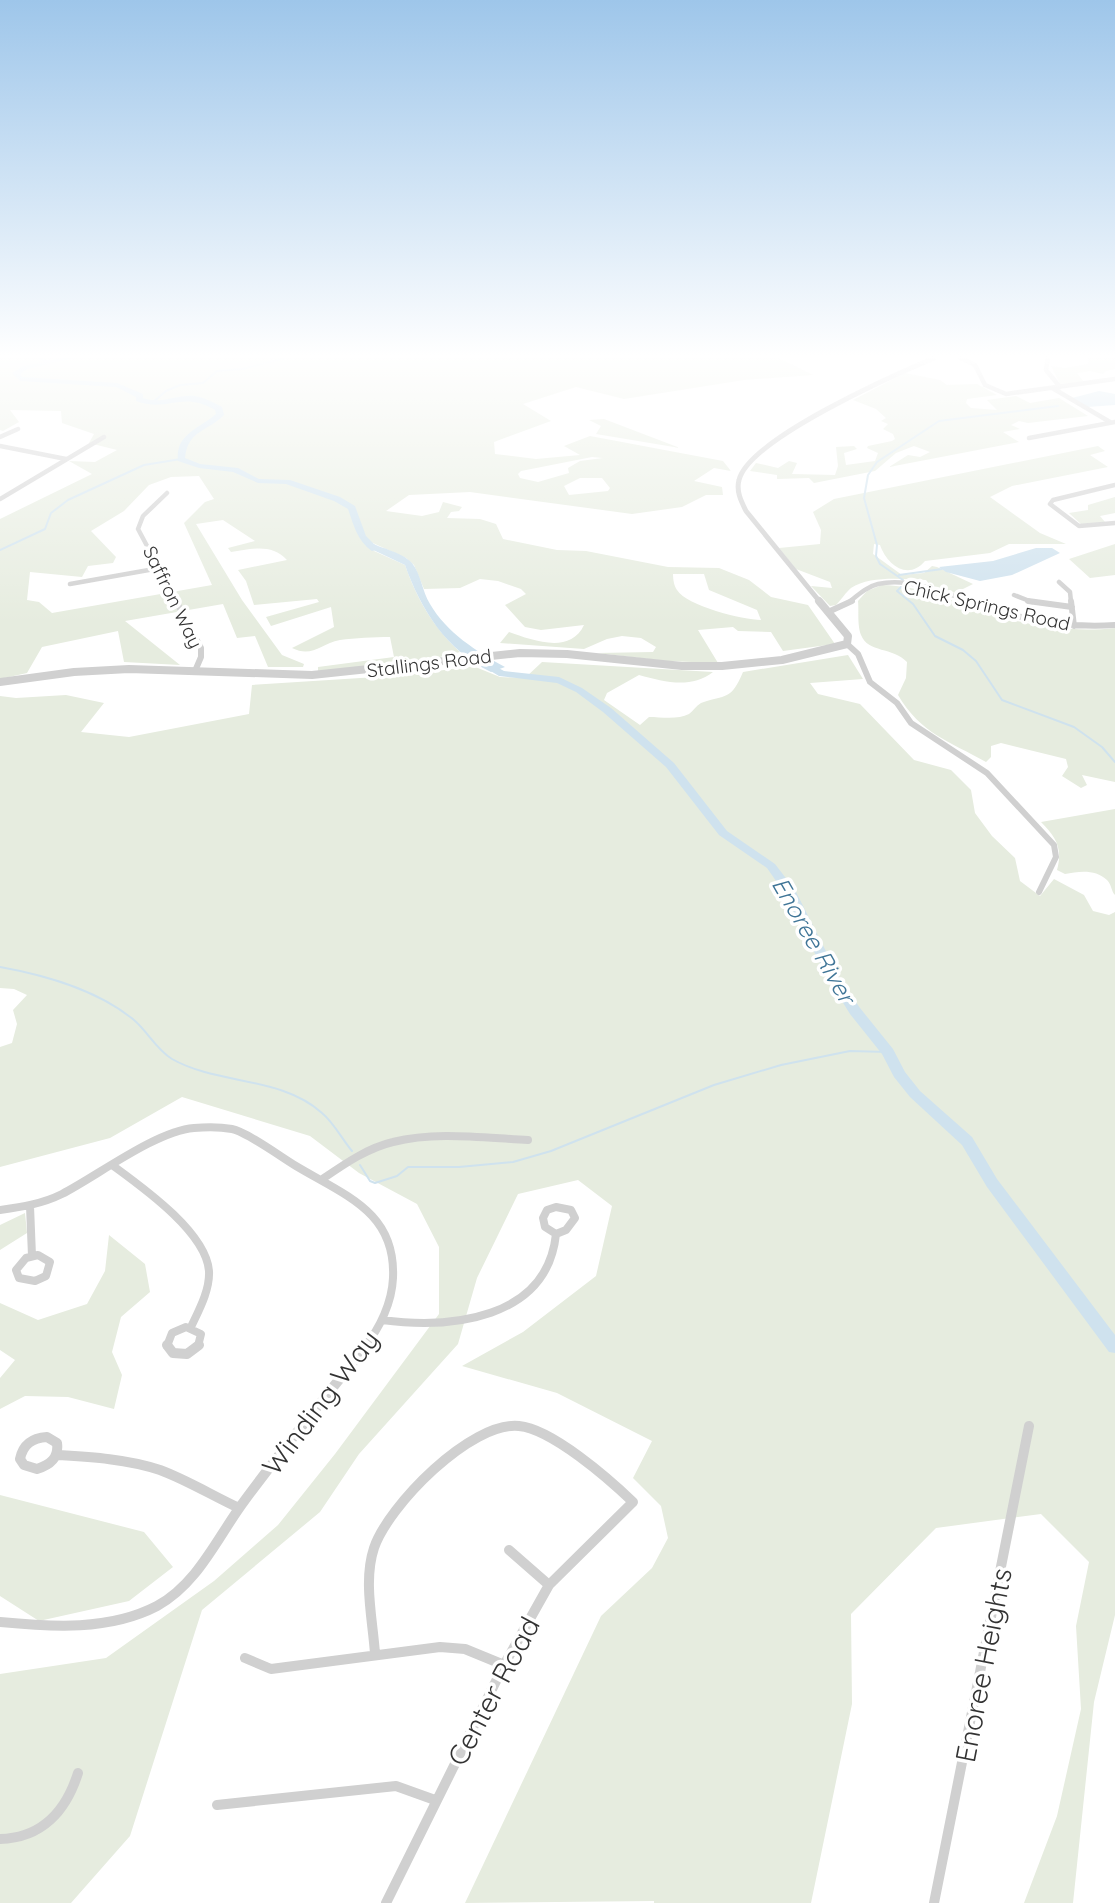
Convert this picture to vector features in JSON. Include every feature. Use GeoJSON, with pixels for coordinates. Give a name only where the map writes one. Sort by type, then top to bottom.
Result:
{"type":"FeatureCollection","features":[{"type":"Feature","properties":{"kind":"street"},"geometry":{"type":"LineString","coordinates":[[4,447],[67,459]]}},
{"type":"Feature","properties":{"kind":"street"},"geometry":{"type":"LineString","coordinates":[[0,499],[88,447]]}},
{"type":"Feature","properties":{"kind":"street"},"geometry":{"type":"LineString","coordinates":[[765,447],[741,474],[738,491],[744,508],[828,612],[858,654],[870,682],[897,703],[911,723],[1000,784],[1046,833],[1054,845],[1056,857],[1039,892]]}},
{"type":"Feature","properties":{"kind":"street"},"geometry":{"type":"LineString","coordinates":[[1115,485],[1050,503],[1081,527],[1115,523]]}},
{"type":"Feature","properties":{"kind":"street","name":"Saffron Way"},"geometry":{"type":"LineString","coordinates":[[167,494],[138,523],[138,529],[201,648],[201,657],[195,671]]}},
{"type":"Feature","properties":{"kind":"street"},"geometry":{"type":"LineString","coordinates":[[70,584],[160,568]]}},
{"type":"Feature","properties":{"kind":"street"},"geometry":{"type":"LineString","coordinates":[[1059,582],[1070,592],[1074,626]]}},
{"type":"Feature","properties":{"kind":"street","name":"Chick Springs Road"},"geometry":{"type":"LineString","coordinates":[[828,612],[846,606],[868,586],[896,583],[935,590],[1013,615],[1074,626],[1115,625]]}},
{"type":"Feature","properties":{"kind":"street"},"geometry":{"type":"LineString","coordinates":[[1014,595],[1034,603],[1072,607]]}},
{"type":"Feature","properties":{"kind":"street","name":"Stallings Road"},"geometry":{"type":"LineString","coordinates":[[0,682],[105,670],[312,675],[498,655],[561,654],[667,665],[719,667],[771,662],[848,640]]}},
{"type":"Feature","properties":{"kind":"street","name":"Winding Way"},"geometry":{"type":"LineString","coordinates":[[0,1210],[30,1206],[72,1189],[169,1134],[193,1128],[222,1127],[243,1133],[367,1210],[389,1238],[395,1274],[382,1320],[371,1339],[239,1508],[182,1587],[147,1611],[116,1620],[80,1625],[0,1622]]}},
{"type":"Feature","properties":{"kind":"street"},"geometry":{"type":"LineString","coordinates":[[321,1180],[377,1148],[398,1141],[429,1138],[528,1140]]}},
{"type":"Feature","properties":{"kind":"street"},"geometry":{"type":"LineString","coordinates":[[112,1165],[175,1217],[203,1245],[209,1280],[191,1327]]}},
{"type":"Feature","properties":{"kind":"street"},"geometry":{"type":"LineString","coordinates":[[30,1206],[32,1256]]}},
{"type":"Feature","properties":{"kind":"street"},"geometry":{"type":"LineString","coordinates":[[382,1320],[448,1323],[474,1319],[496,1311],[524,1294],[541,1278],[556,1245],[556,1234]]}},
{"type":"Feature","properties":{"kind":"street","name":"Center Road"},"geometry":{"type":"LineString","coordinates":[[375,1654],[371,1573],[374,1549],[397,1510],[428,1473],[452,1454],[499,1429],[517,1426],[531,1430],[590,1465],[612,1481],[633,1502],[549,1585],[504,1665],[386,1903]]}},
{"type":"Feature","properties":{"kind":"street","name":"Enoree Heights"},"geometry":{"type":"LineString","coordinates":[[934,1903],[1029,1426]]}},
{"type":"Feature","properties":{"kind":"street"},"geometry":{"type":"LineString","coordinates":[[57,1455],[106,1458],[149,1467],[239,1508]]}},
{"type":"Feature","properties":{"kind":"street"},"geometry":{"type":"LineString","coordinates":[[509,1550],[549,1585]]}},
{"type":"Feature","properties":{"kind":"street"},"geometry":{"type":"LineString","coordinates":[[245,1658],[271,1669],[440,1647],[465,1648],[504,1665]]}},
{"type":"Feature","properties":{"kind":"street"},"geometry":{"type":"LineString","coordinates":[[0,1839],[20,1839],[41,1829],[65,1804],[74,1789],[78,1773]]}},
{"type":"Feature","properties":{"kind":"street"},"geometry":{"type":"LineString","coordinates":[[217,1805],[396,1786],[436,1800]]}},
{"type":"Feature","properties":{"kind":"shaded area"},"geometry":{"type":"Polygon","coordinates":[[[104,447],[494,447],[495,454],[536,459],[580,455],[565,447],[647,447],[723,461],[731,471],[714,468],[694,481],[722,487],[723,495],[706,495],[682,507],[632,514],[470,492],[409,495],[386,511],[422,516],[439,512],[443,502],[462,507],[459,511],[451,512],[447,518],[480,519],[496,524],[503,539],[668,567],[719,568],[749,580],[771,597],[808,605],[835,644],[783,651],[771,632],[738,631],[733,627],[698,630],[718,663],[666,661],[597,653],[653,652],[656,647],[641,638],[622,636],[584,649],[500,643],[509,632],[539,641],[560,643],[578,634],[584,625],[541,630],[525,627],[505,605],[526,594],[521,589],[498,581],[480,579],[460,588],[424,589],[414,565],[406,558],[364,539],[374,551],[405,565],[427,612],[460,652],[428,660],[318,671],[318,667],[394,657],[390,637],[340,640],[305,652],[292,648],[334,627],[331,607],[271,626],[266,617],[319,602],[317,599],[254,605],[246,581],[238,570],[287,560],[268,549],[231,552],[228,548],[255,541],[223,520],[196,524],[242,600],[282,655],[304,664],[303,667],[268,667],[255,636],[237,638],[223,604],[125,621],[180,665],[124,662],[118,631],[42,647],[27,673],[0,679],[0,519],[92,474],[69,461],[95,462],[117,450],[104,447]],[[592,457],[521,471],[518,474],[520,478],[538,482],[569,473],[568,468],[580,461],[603,458],[592,457]],[[199,476],[171,477],[149,485],[124,511],[91,531],[116,557],[113,563],[88,566],[82,577],[30,572],[27,600],[39,602],[52,613],[212,585],[184,523],[205,502],[214,499],[199,476]],[[580,478],[564,486],[569,495],[608,491],[610,488],[602,478],[580,478]],[[673,574],[677,590],[703,607],[742,618],[761,620],[757,610],[709,590],[704,574],[673,574]]]}},
{"type":"Feature","properties":{"kind":"shaded area"},"geometry":{"type":"Polygon","coordinates":[[[836,447],[857,449],[844,453],[846,465],[875,461],[878,453],[867,448],[912,447],[896,453],[875,471],[814,483],[809,478],[777,479],[777,475],[750,471],[756,463],[778,468],[789,461],[797,463],[792,474],[835,475],[838,466],[836,447]]]}},
{"type":"Feature","properties":{"kind":"shaded area"},"geometry":{"type":"Polygon","coordinates":[[[916,447],[994,447],[889,467],[908,455],[920,457],[930,452],[916,447]]]}},
{"type":"Feature","properties":{"kind":"shaded area"},"geometry":{"type":"Polygon","coordinates":[[[1094,447],[1105,451],[1090,455],[1108,467],[1012,486],[990,497],[1040,533],[1066,544],[1009,544],[990,553],[925,561],[912,570],[905,570],[893,564],[880,545],[874,544],[873,554],[902,575],[924,573],[932,566],[973,584],[955,593],[930,585],[926,580],[877,579],[851,588],[836,605],[830,606],[811,586],[832,588],[830,582],[796,569],[779,548],[820,544],[821,530],[813,512],[834,499],[1094,447]]]}},
{"type":"Feature","properties":{"kind":"shaded area"},"geometry":{"type":"Polygon","coordinates":[[[1115,497],[1115,513],[1100,516],[1105,522],[1082,525],[1069,513],[1088,510],[1088,505],[1115,497]]]}},
{"type":"Feature","properties":{"kind":"shaded area"},"geometry":{"type":"Polygon","coordinates":[[[1115,544],[1115,575],[1090,578],[1069,559],[1115,544]]]}},
{"type":"Feature","properties":{"kind":"shaded area"},"geometry":{"type":"Polygon","coordinates":[[[882,585],[921,591],[1030,624],[1064,629],[1115,628],[1115,782],[1082,775],[1087,785],[1081,788],[1062,776],[1068,767],[1066,759],[1001,743],[991,746],[991,757],[986,762],[926,728],[898,695],[906,678],[907,662],[895,654],[869,645],[861,635],[858,601],[867,591],[882,585]]]}},
{"type":"Feature","properties":{"kind":"shaded area"},"geometry":{"type":"Polygon","coordinates":[[[848,655],[863,679],[810,683],[818,694],[860,704],[914,760],[951,770],[971,790],[975,813],[992,836],[1015,858],[1020,881],[1040,896],[1054,879],[1084,895],[1093,911],[1109,915],[1115,912],[1115,1615],[1094,1702],[1073,1903],[1024,1903],[1057,1816],[1081,1709],[1076,1626],[1089,1562],[1041,1514],[936,1528],[851,1614],[852,1704],[811,1903],[465,1903],[601,1616],[652,1568],[668,1538],[661,1506],[633,1478],[652,1441],[557,1393],[462,1366],[523,1332],[596,1276],[612,1206],[578,1180],[518,1194],[477,1278],[458,1344],[359,1454],[320,1512],[202,1610],[130,1836],[71,1903],[0,1903],[0,1674],[106,1658],[214,1581],[278,1525],[335,1454],[439,1314],[439,1247],[417,1204],[359,1173],[310,1136],[182,1097],[110,1138],[0,1167],[0,1047],[12,1043],[17,1024],[13,1010],[27,995],[14,989],[0,988],[0,696],[16,698],[66,695],[104,703],[81,732],[129,737],[249,714],[252,685],[408,675],[473,666],[500,677],[525,678],[542,662],[713,672],[696,681],[687,682],[668,682],[639,675],[607,693],[604,700],[640,725],[649,717],[685,716],[701,703],[727,695],[735,688],[743,672],[848,655]]]}},
{"type":"Feature","properties":{"kind":"shaded area"},"geometry":{"type":"Polygon","coordinates":[[[1115,809],[1115,895],[1103,876],[1093,872],[1065,874],[1057,870],[1057,843],[1041,822],[1115,809]]]}},
{"type":"Feature","properties":{"kind":"shaded area"},"geometry":{"type":"Polygon","coordinates":[[[25,1213],[27,1233],[0,1250],[0,1225],[25,1213]]]}},
{"type":"Feature","properties":{"kind":"shaded area"},"geometry":{"type":"Polygon","coordinates":[[[109,1235],[145,1264],[150,1292],[121,1317],[112,1352],[122,1375],[114,1409],[68,1397],[25,1396],[0,1409],[0,1378],[15,1360],[0,1350],[0,1303],[38,1320],[87,1304],[105,1271],[109,1235]]]}},
{"type":"Feature","properties":{"kind":"shaded area"},"geometry":{"type":"Polygon","coordinates":[[[0,1495],[144,1532],[173,1567],[129,1601],[39,1621],[0,1596],[0,1495]]]}},
{"type":"Feature","properties":{"kind":"water"},"geometry":{"type":"Polygon","coordinates":[[[363,539],[402,555],[412,563],[430,604],[445,624],[473,648],[505,667],[491,672],[461,652],[427,613],[405,565],[367,547],[363,539]]]}},
{"type":"Feature","properties":{"kind":"water"},"geometry":{"type":"Polygon","coordinates":[[[1036,548],[1052,548],[1060,553],[1012,575],[980,581],[946,572],[939,567],[993,561],[1036,548]]]}},
{"type":"Feature","properties":{"kind":"waterway","name":"Enoree River"},"geometry":{"type":"LineString","coordinates":[[183,447],[181,459],[199,466],[235,470],[258,481],[287,482],[337,499],[352,508],[362,536],[375,549]]}},
{"type":"Feature","properties":{"kind":"waterway"},"geometry":{"type":"LineString","coordinates":[[900,447],[877,462],[868,475],[864,498],[877,545],[876,556],[880,564],[903,580]]}},
{"type":"Feature","properties":{"kind":"waterway"},"geometry":{"type":"LineString","coordinates":[[0,550],[45,529],[51,513],[68,500],[144,465],[181,459]]}},
{"type":"Feature","properties":{"kind":"waterway"},"geometry":{"type":"LineString","coordinates":[[899,575],[942,569]]}},
{"type":"Feature","properties":{"kind":"waterway"},"geometry":{"type":"LineString","coordinates":[[901,587],[897,591],[913,604],[935,636],[963,650],[976,661],[1002,700],[1074,727],[1102,747],[1115,762]]}},
{"type":"Feature","properties":{"kind":"waterway","name":"Enoree River"},"geometry":{"type":"LineString","coordinates":[[482,662],[502,674],[559,680],[579,690],[607,710],[670,765],[723,833],[771,866],[789,890],[833,977],[855,1011],[888,1052],[899,1074],[915,1094],[967,1141],[992,1183],[1115,1347]]}},
{"type":"Feature","properties":{"kind":"waterway"},"geometry":{"type":"LineString","coordinates":[[0,967],[53,980],[105,1001],[134,1020],[166,1055],[190,1067],[269,1087],[306,1101],[326,1117],[352,1151]]}},
{"type":"Feature","properties":{"kind":"waterway"},"geometry":{"type":"LineString","coordinates":[[360,1165],[370,1181],[375,1183],[397,1176],[408,1167],[459,1167],[513,1162],[551,1151],[714,1085],[781,1065],[850,1051],[888,1052]]}}]}
